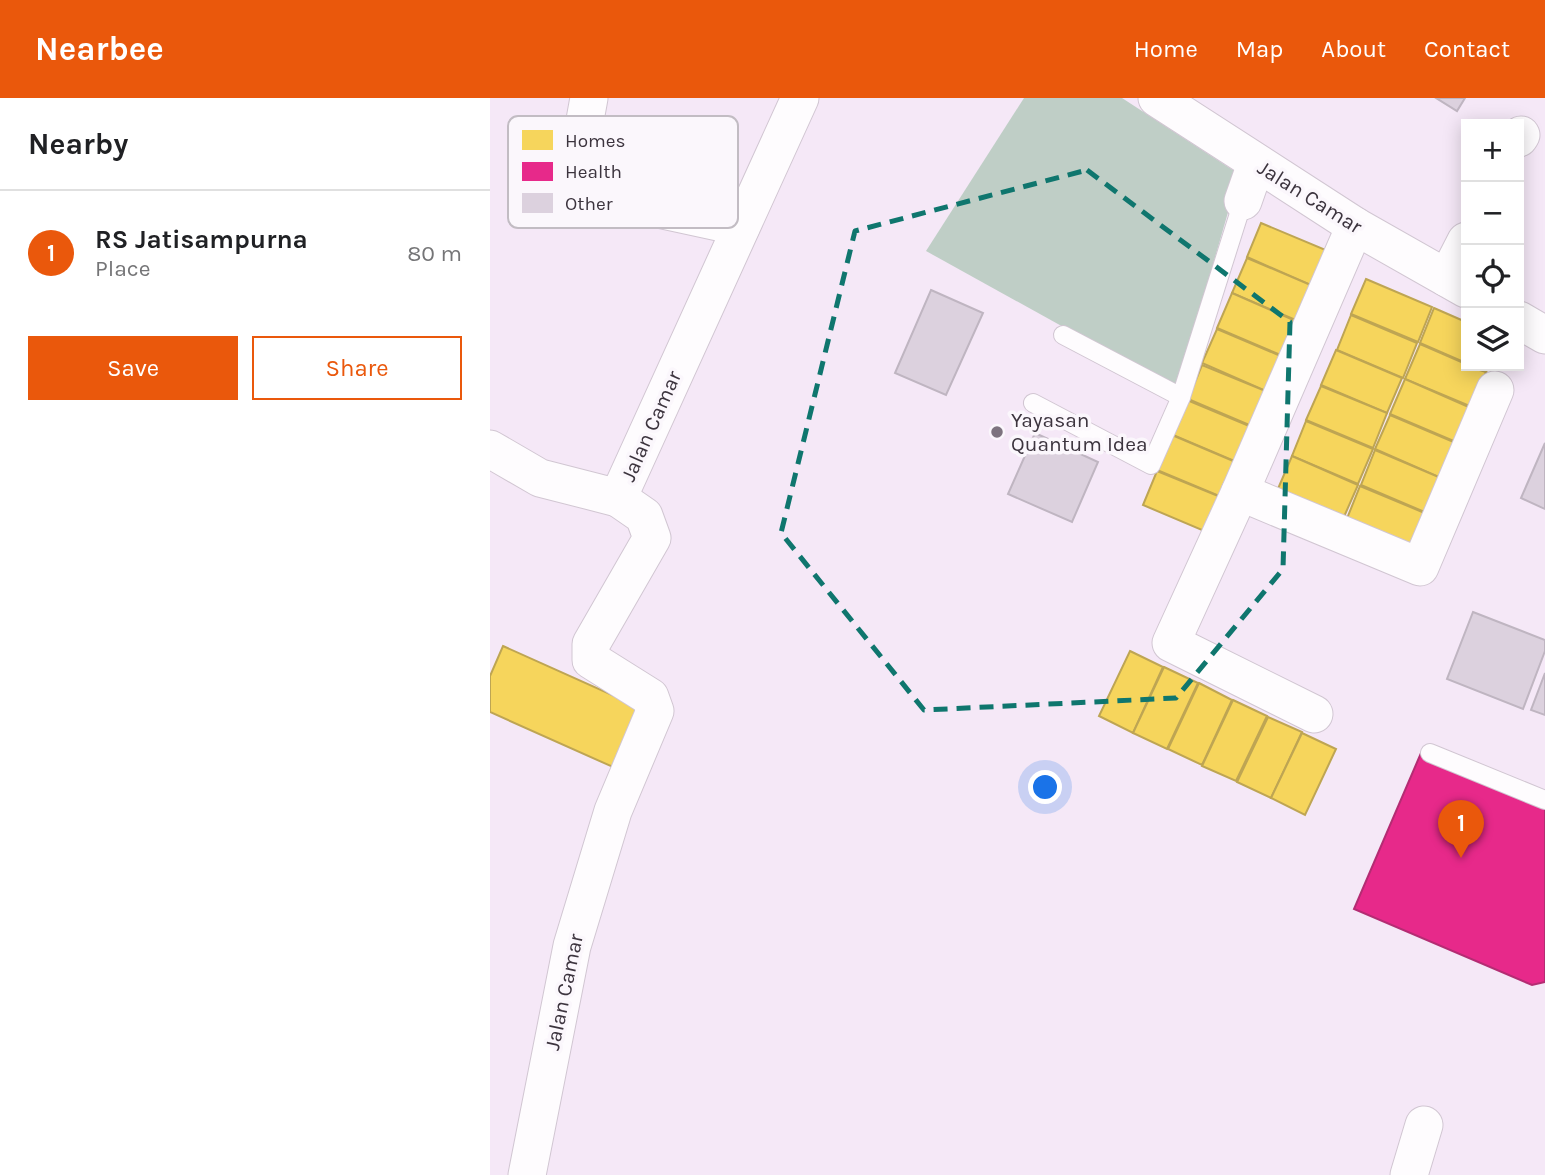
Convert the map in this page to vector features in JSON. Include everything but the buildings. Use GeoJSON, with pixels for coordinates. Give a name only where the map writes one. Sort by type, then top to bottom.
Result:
{"type":"FeatureCollection","features":[{"type":"Feature","properties":{"kind":"street","name":"Jalan Camar"},"geometry":{"type":"LineString","coordinates":[[618,498],[800,98]]}},
{"type":"Feature","properties":{"kind":"street","name":"Jalan Camar"},"geometry":{"type":"LineString","coordinates":[[1157,98],[1355,226],[1457,283]]}},
{"type":"Feature","properties":{"kind":"street"},"geometry":{"type":"LineString","coordinates":[[1243,201],[1256,164]]}},
{"type":"Feature","properties":{"kind":"street"},"geometry":{"type":"LineString","coordinates":[[1314,714],[1171,643],[1240,492],[1355,226]]}},
{"type":"Feature","properties":{"kind":"street"},"geometry":{"type":"LineString","coordinates":[[1457,283],[1465,245]]}},
{"type":"Feature","properties":{"kind":"street"},"geometry":{"type":"LineString","coordinates":[[1524,323],[1545,335]]}},
{"type":"Feature","properties":{"kind":"street"},"geometry":{"type":"LineString","coordinates":[[1240,492],[1420,567],[1495,390]]}},
{"type":"Feature","properties":{"kind":"street","name":"Jalan Camar"},"geometry":{"type":"LineString","coordinates":[[490,449],[540,478],[618,498],[644,516],[652,538],[591,644],[591,660],[650,697],[655,711],[613,811],[572,946],[527,1175]]}},
{"type":"Feature","properties":{"kind":"street"},"geometry":{"type":"LineString","coordinates":[[1409,1175],[1424,1125]]}},
{"type":"Feature","properties":{"kind":"lane"},"geometry":{"type":"LineString","coordinates":[[1032,402],[1151,465],[1181,397],[1243,201]]}},
{"type":"Feature","properties":{"kind":"lane"},"geometry":{"type":"LineString","coordinates":[[1063,335],[1181,397]]}},
{"type":"Feature","properties":{"kind":"lane"},"geometry":{"type":"LineString","coordinates":[[1430,753],[1545,800]]}},
{"type":"Feature","properties":{"kind":"highlighted area"},"geometry":{"type":"Polygon","coordinates":[[[1087,170],[1290,322],[1283,569],[1176,698],[924,710],[781,533],[855,231],[1087,170]]]}},
{"type":"Feature","properties":{"kind":"shaded area"},"geometry":{"type":"Polygon","coordinates":[[[1024,98],[1122,98],[1239,174],[1177,390],[926,251],[1024,98]]]}},
{"type":"Feature","properties":{"kind":"place","name":"Yayasan Quantum Idea"},"geometry":{"type":"Point","coordinates":[997,432]}},
{"type":"Feature","properties":{"kind":"place","name":"RS Jatisampurna"},"geometry":{"type":"Point","coordinates":[1461,858]}}]}
